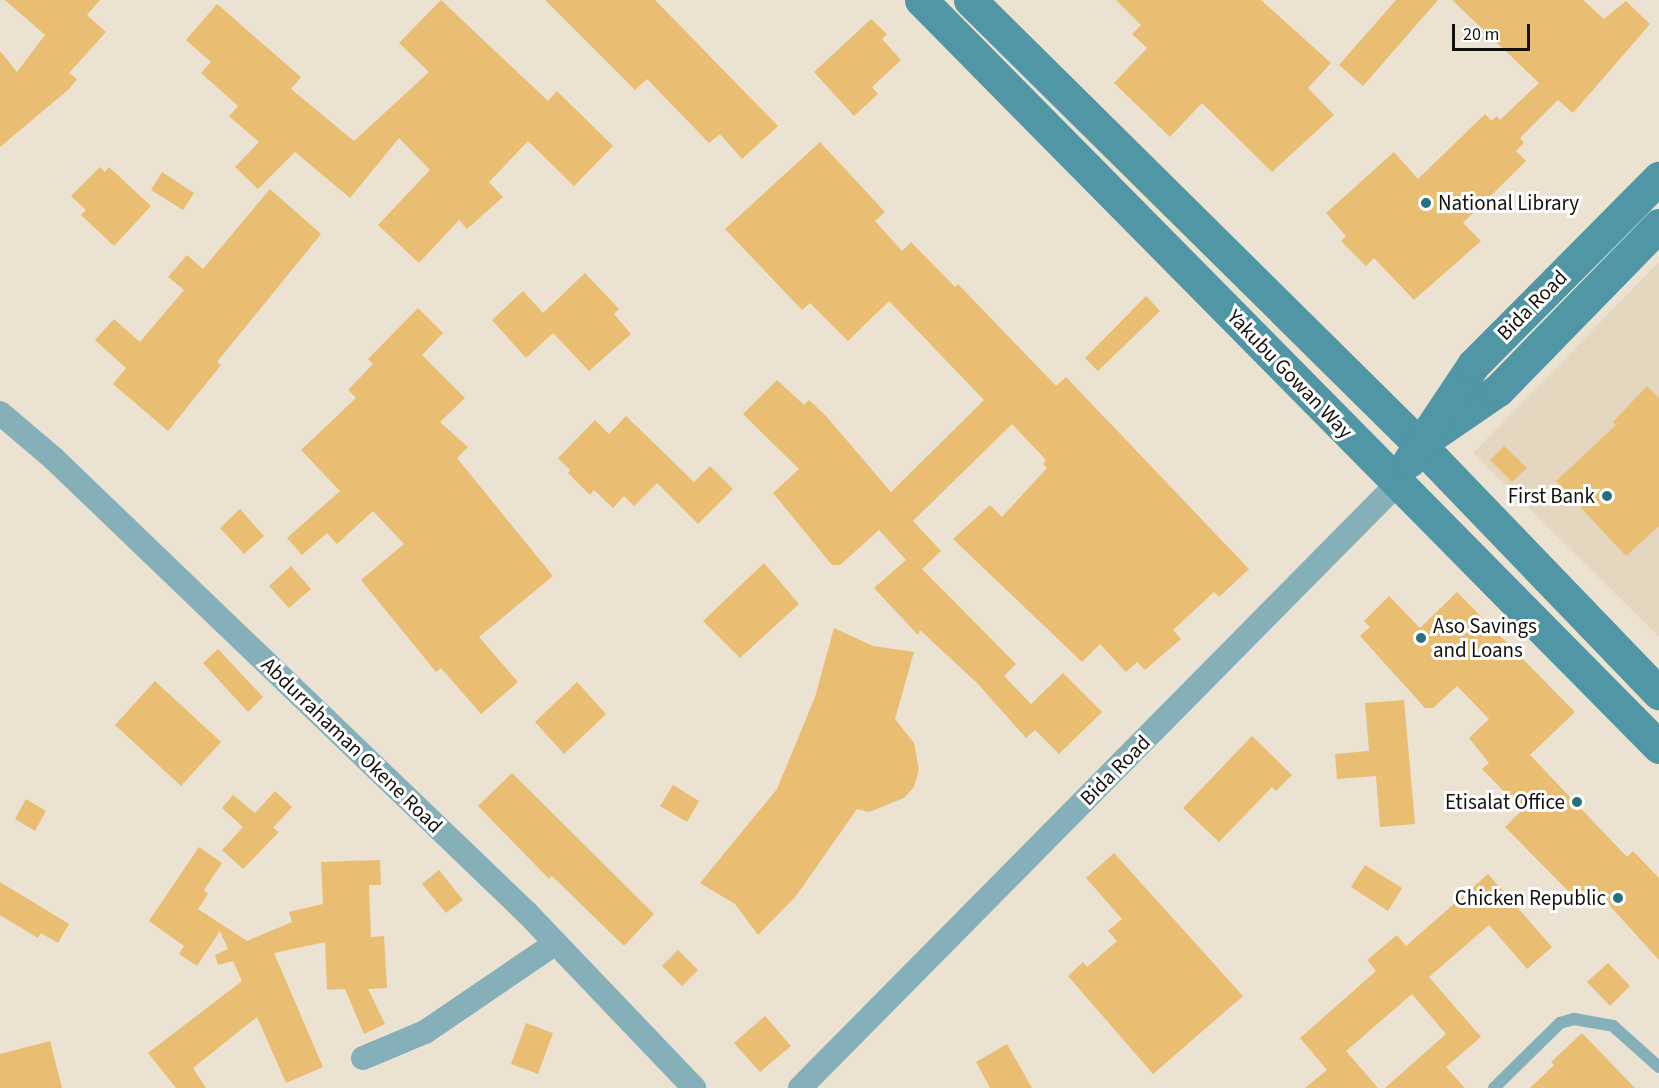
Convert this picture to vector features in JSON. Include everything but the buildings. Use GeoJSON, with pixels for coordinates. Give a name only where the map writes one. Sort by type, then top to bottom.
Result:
{"type":"FeatureCollection","features":[{"type":"Feature","properties":{"kind":"street","name":"Yakubu Gowan Way"},"geometry":{"type":"LineString","coordinates":[[921,0],[1073,150],[1397,484],[1659,747]]}},
{"type":"Feature","properties":{"kind":"street","name":"Yakubu Gowan Way"},"geometry":{"type":"LineString","coordinates":[[970,0],[1419,444],[1659,693]]}},
{"type":"Feature","properties":{"kind":"street","name":"Bida Road"},"geometry":{"type":"LineString","coordinates":[[800,1088],[1397,484],[1419,444],[1473,365],[1659,178]]}},
{"type":"Feature","properties":{"kind":"street","name":"Bida Road"},"geometry":{"type":"LineString","coordinates":[[1419,444],[1498,390],[1659,225]]}},
{"type":"Feature","properties":{"kind":"street","name":"Abdurrahaman Okene Road"},"geometry":{"type":"LineString","coordinates":[[0,413],[53,458],[555,943],[694,1088]]}},
{"type":"Feature","properties":{"kind":"street"},"geometry":{"type":"LineString","coordinates":[[363,1058],[425,1032],[555,943]]}},
{"type":"Feature","properties":{"kind":"lane"},"geometry":{"type":"LineString","coordinates":[[1494,1088],[1560,1023],[1574,1019],[1613,1026],[1659,1067]]}},
{"type":"Feature","properties":{"kind":"shaded area"},"geometry":{"type":"Polygon","coordinates":[[[1659,262],[1659,637],[1473,453],[1659,262]]]}},
{"type":"Feature","properties":{"kind":"place","name":"National Library"},"geometry":{"type":"Point","coordinates":[1426,203]}},
{"type":"Feature","properties":{"kind":"place","name":"First Bank"},"geometry":{"type":"Point","coordinates":[1607,496]}},
{"type":"Feature","properties":{"kind":"place","name":"Aso Savings and Loans"},"geometry":{"type":"Point","coordinates":[1421,638]}},
{"type":"Feature","properties":{"kind":"place","name":"Etisalat Office"},"geometry":{"type":"Point","coordinates":[1577,802]}},
{"type":"Feature","properties":{"kind":"place","name":"Chicken Republic"},"geometry":{"type":"Point","coordinates":[1618,898]}}]}
